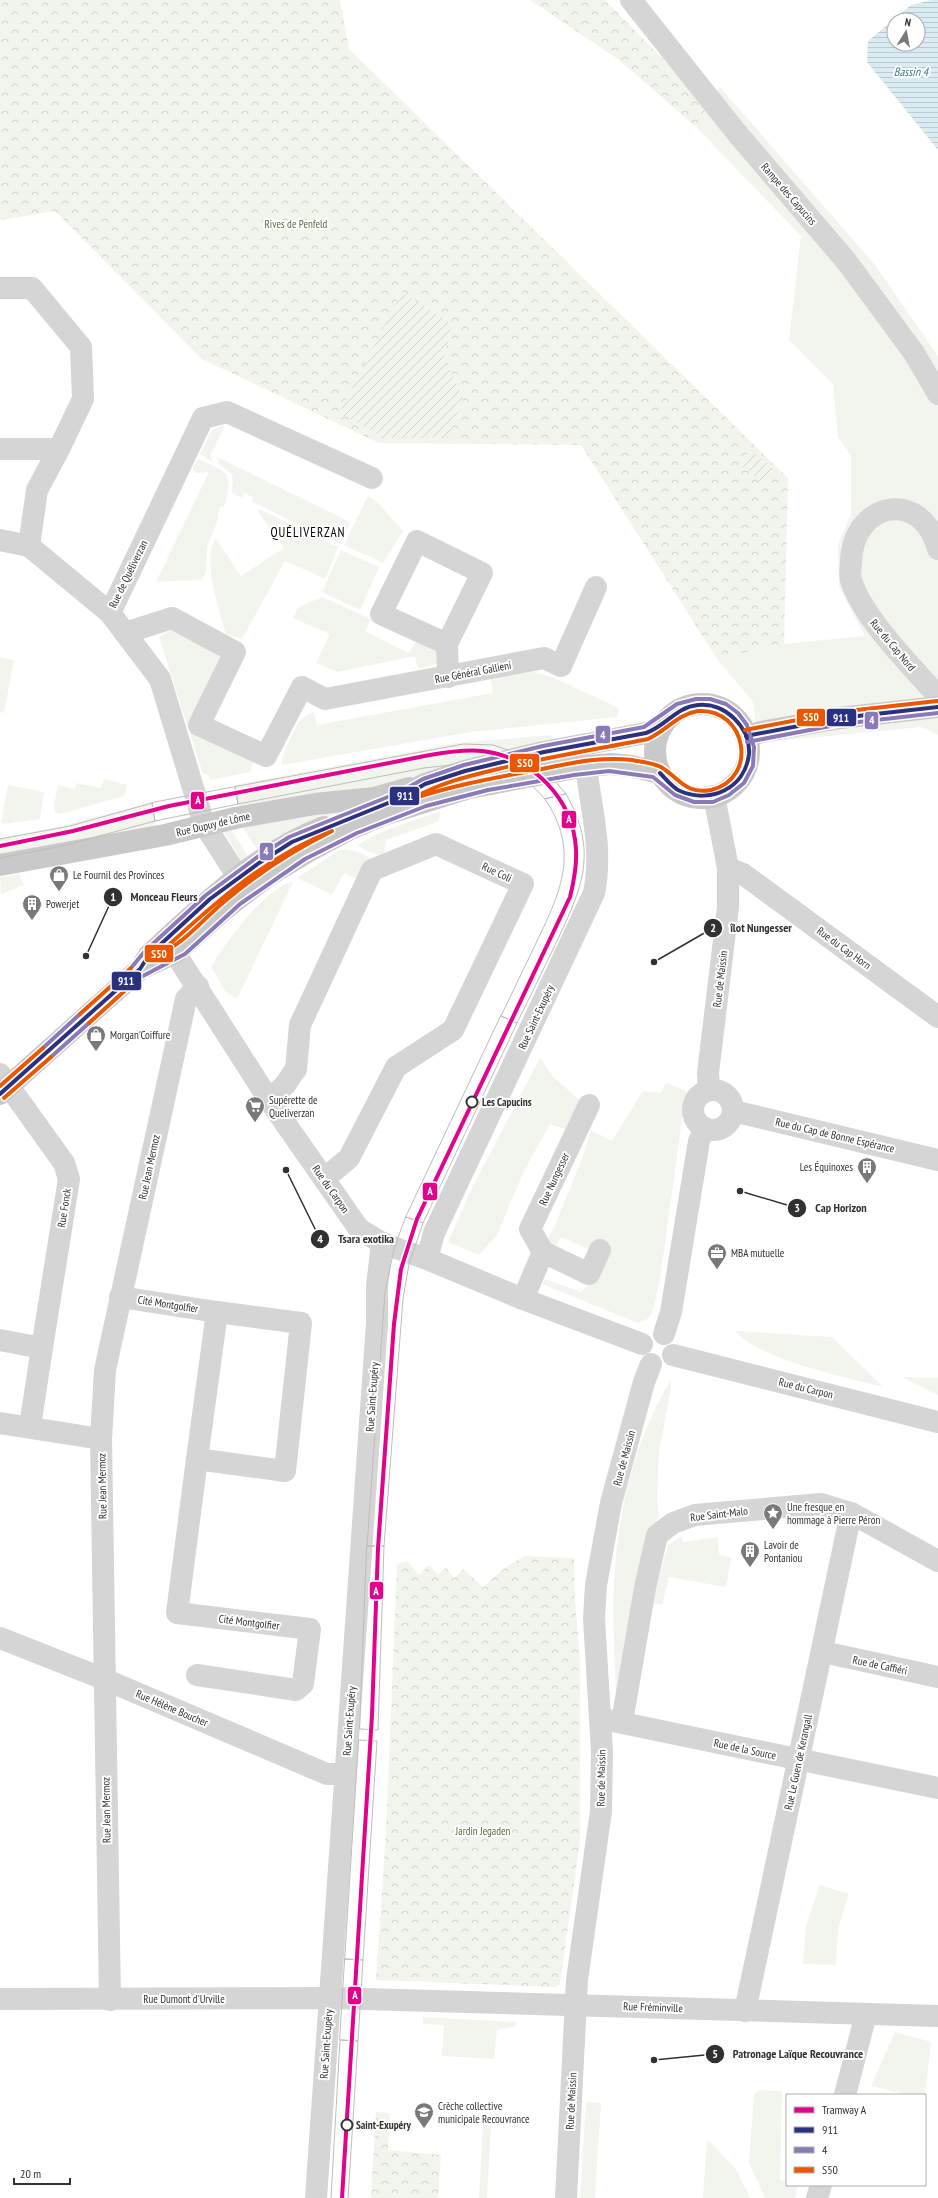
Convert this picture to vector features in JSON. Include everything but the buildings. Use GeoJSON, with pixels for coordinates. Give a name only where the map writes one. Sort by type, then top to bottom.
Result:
{"type":"FeatureCollection","features":[{"type":"Feature","properties":{"kind":"main road"},"geometry":{"type":"LineString","coordinates":[[700,705],[710,706],[728,712],[739,723],[746,736],[748,761],[743,773],[736,783],[726,791],[714,796],[699,798],[683,794],[670,786],[660,773],[656,762],[655,750],[657,738],[662,727],[672,715],[684,708],[700,705]]}},
{"type":"Feature","properties":{"kind":"main road"},"geometry":{"type":"LineString","coordinates":[[746,736],[840,718],[938,708]]}},
{"type":"Feature","properties":{"kind":"main road"},"geometry":{"type":"LineString","coordinates":[[3,1085],[140,969],[176,953],[222,911],[243,885],[292,842],[320,829],[403,797],[425,784],[484,766],[544,752],[646,733],[662,727]]}},
{"type":"Feature","properties":{"kind":"main road"},"geometry":{"type":"LineString","coordinates":[[140,969],[148,955],[210,899],[243,885],[352,828],[383,815],[469,788],[586,766],[611,764],[631,766],[660,773]]}},
{"type":"Feature","properties":{"kind":"main road","name":"Rue Dupuy de Lôme"},"geometry":{"type":"LineString","coordinates":[[0,865],[165,835],[204,824],[315,804],[374,798],[425,784]]}},
{"type":"Feature","properties":{"kind":"street","name":"Rampe des Capucins"},"geometry":{"type":"LineString","coordinates":[[631,0],[736,132],[847,262],[914,353],[938,394]]}},
{"type":"Feature","properties":{"kind":"street"},"geometry":{"type":"LineString","coordinates":[[0,288],[32,288],[81,347],[83,399],[37,490],[29,546]]}},
{"type":"Feature","properties":{"kind":"street","name":"Rue de Quéliverzan"},"geometry":{"type":"LineString","coordinates":[[243,885],[204,824],[160,679],[110,613],[204,418],[227,412],[372,478]]}},
{"type":"Feature","properties":{"kind":"street"},"geometry":{"type":"LineString","coordinates":[[0,449],[59,449]]}},
{"type":"Feature","properties":{"kind":"street","name":"Rue du Cap Nord"},"geometry":{"type":"LineString","coordinates":[[938,549],[929,527],[919,516],[897,509],[876,514],[864,523],[856,534],[851,555],[850,579],[870,618],[938,696]]}},
{"type":"Feature","properties":{"kind":"street"},"geometry":{"type":"LineString","coordinates":[[0,540],[29,546],[110,613]]}},
{"type":"Feature","properties":{"kind":"street"},"geometry":{"type":"LineString","coordinates":[[447,644],[381,614],[417,541],[482,573],[447,644],[448,677]]}},
{"type":"Feature","properties":{"kind":"street","name":"Rue Général Gallieni"},"geometry":{"type":"LineString","coordinates":[[125,633],[172,618],[235,652],[198,725],[266,756],[302,687],[325,699],[544,658],[561,666],[596,587]]}},
{"type":"Feature","properties":{"kind":"street","name":"Rue Saint-Exupéry"},"geometry":{"type":"LineString","coordinates":[[427,1259],[434,1233],[594,893],[599,871],[598,849],[586,766]]}},
{"type":"Feature","properties":{"kind":"street","name":"Rue de Maissin"},"geometry":{"type":"LineString","coordinates":[[709,1090],[708,1073],[728,907],[728,868],[714,796]]}},
{"type":"Feature","properties":{"kind":"street","name":"Rue Coli"},"geometry":{"type":"LineString","coordinates":[[269,1100],[285,1085],[296,1069],[300,1025],[372,870],[436,844],[522,884],[453,1030],[396,1067],[349,1158],[324,1179]]}},
{"type":"Feature","properties":{"kind":"street","name":"Rue du Cap Horn"},"geometry":{"type":"LineString","coordinates":[[728,868],[743,874],[938,1017]]}},
{"type":"Feature","properties":{"kind":"street","name":"Rue du Carpon"},"geometry":{"type":"LineString","coordinates":[[176,953],[269,1100],[359,1229],[382,1244],[427,1259],[522,1298],[642,1344]]}},
{"type":"Feature","properties":{"kind":"street","name":"Rue Jean Mermoz"},"geometry":{"type":"LineString","coordinates":[[110,2000],[101,1439],[105,1370],[186,999],[198,986]]}},
{"type":"Feature","properties":{"kind":"street","name":"Rue Fonck"},"geometry":{"type":"LineString","coordinates":[[3,1085],[64,1162],[69,1179],[30,1426]]}},
{"type":"Feature","properties":{"kind":"street"},"geometry":{"type":"LineString","coordinates":[[709,1090],[725,1094],[729,1099],[733,1111],[728,1123],[724,1127],[711,1130],[705,1128],[695,1120],[694,1106],[702,1093],[709,1090]]}},
{"type":"Feature","properties":{"kind":"street","name":"Rue Nungesser"},"geometry":{"type":"LineString","coordinates":[[543,1252],[530,1229],[589,1105]]}},
{"type":"Feature","properties":{"kind":"street","name":"Rue du Cap de Bonne Espérance"},"geometry":{"type":"LineString","coordinates":[[733,1111],[938,1160]]}},
{"type":"Feature","properties":{"kind":"street"},"geometry":{"type":"LineString","coordinates":[[664,1334],[671,1312],[699,1141],[705,1128]]}},
{"type":"Feature","properties":{"kind":"street","name":"Rue Saint-Exupéry"},"geometry":{"type":"LineString","coordinates":[[316,2198],[377,1324],[377,1286],[382,1244]]}},
{"type":"Feature","properties":{"kind":"street"},"geometry":{"type":"LineString","coordinates":[[522,1298],[543,1252],[589,1274],[600,1250]]}},
{"type":"Feature","properties":{"kind":"street","name":"Cité Montgolfier"},"geometry":{"type":"LineString","coordinates":[[120,1297],[301,1323],[285,1471],[197,1460]]}},
{"type":"Feature","properties":{"kind":"street","name":"Cité Montgolfier"},"geometry":{"type":"LineString","coordinates":[[197,1675],[296,1690],[303,1684],[310,1629],[177,1613],[216,1312]]}},
{"type":"Feature","properties":{"kind":"street"},"geometry":{"type":"LineString","coordinates":[[660,1332],[664,1334],[672,1341],[674,1346],[673,1355],[664,1364],[651,1364],[642,1354],[642,1344],[648,1335],[660,1332]]}},
{"type":"Feature","properties":{"kind":"street"},"geometry":{"type":"LineString","coordinates":[[0,1340],[42,1348]]}},
{"type":"Feature","properties":{"kind":"street","name":"Rue du Carpon"},"geometry":{"type":"LineString","coordinates":[[673,1355],[938,1422]]}},
{"type":"Feature","properties":{"kind":"street","name":"Rue de Maissin"},"geometry":{"type":"LineString","coordinates":[[566,2198],[577,1980],[601,1811],[602,1752],[594,1618],[601,1553],[613,1496],[644,1382],[651,1364]]}},
{"type":"Feature","properties":{"kind":"street"},"geometry":{"type":"LineString","coordinates":[[0,1423],[30,1426],[101,1439]]}},
{"type":"Feature","properties":{"kind":"street","name":"Rue Saint-Malo"},"geometry":{"type":"LineString","coordinates":[[622,1722],[645,1588],[657,1535],[674,1523],[695,1515],[821,1504],[851,1513],[938,1561]]}},
{"type":"Feature","properties":{"kind":"street","name":"Rue Le Guen de Kerangall"},"geometry":{"type":"LineString","coordinates":[[745,2011],[823,1652],[851,1513]]}},
{"type":"Feature","properties":{"kind":"street","name":"Rue Hélène Boucher"},"geometry":{"type":"LineString","coordinates":[[0,1638],[104,1679],[327,1774],[345,1774]]}},
{"type":"Feature","properties":{"kind":"street","name":"Rue de Caffiéri"},"geometry":{"type":"LineString","coordinates":[[823,1652],[938,1677]]}},
{"type":"Feature","properties":{"kind":"street","name":"Rue de la Source"},"geometry":{"type":"LineString","coordinates":[[600,1719],[622,1722],[938,1788]]}},
{"type":"Feature","properties":{"kind":"street","name":"Rue Dumont d'Urville"},"geometry":{"type":"LineString","coordinates":[[0,1999],[110,2000],[330,1998],[369,2000]]}},
{"type":"Feature","properties":{"kind":"street","name":"Rue Fréminville"},"geometry":{"type":"LineString","coordinates":[[369,2000],[538,2005],[576,2004],[745,2011],[938,2016]]}},
{"type":"Feature","properties":{"kind":"street"},"geometry":{"type":"LineString","coordinates":[[845,2094],[866,2014]]}},
{"type":"Feature","properties":{"kind":"street"},"geometry":{"type":"LineString","coordinates":[[817,2198],[821,2186]]}},
{"type":"Feature","properties":{"kind":"green space","name":"Rives de Penfeld"},"geometry":{"type":"Polygon","coordinates":[[[0,0],[340,0],[349,49],[788,478],[784,644],[717,659],[581,445],[379,443],[202,359],[55,211],[0,220],[0,0]]]}},
{"type":"Feature","properties":{"kind":"green space"},"geometry":{"type":"Polygon","coordinates":[[[530,0],[605,0],[708,105],[696,127],[619,60],[530,0]]]}},
{"type":"Feature","properties":{"kind":"green space"},"geometry":{"type":"Polygon","coordinates":[[[720,87],[875,265],[938,356],[938,735],[921,727],[758,743],[753,702],[717,659],[784,644],[865,636],[839,587],[838,544],[851,514],[851,456],[838,437],[833,384],[789,340],[801,236],[696,127],[720,87]]]}},
{"type":"Feature","properties":{"kind":"green space"},"geometry":{"type":"Polygon","coordinates":[[[402,292],[452,324],[444,357],[463,399],[448,437],[385,438],[339,413],[402,292]]]}},
{"type":"Feature","properties":{"kind":"green space"},"geometry":{"type":"Polygon","coordinates":[[[225,426],[210,456],[213,462],[200,454],[212,430],[225,426]]]}},
{"type":"Feature","properties":{"kind":"green space"},"geometry":{"type":"Polygon","coordinates":[[[750,450],[775,470],[764,485],[740,464],[750,450]]]}},
{"type":"Feature","properties":{"kind":"green space"},"geometry":{"type":"Polygon","coordinates":[[[217,457],[350,522],[340,544],[252,502],[253,497],[244,493],[242,498],[231,492],[233,483],[232,474],[219,464],[217,457]]]}},
{"type":"Feature","properties":{"kind":"green space"},"geometry":{"type":"Polygon","coordinates":[[[198,459],[222,471],[226,475],[229,487],[224,507],[221,506],[217,516],[219,517],[207,547],[206,573],[201,580],[156,582],[209,472],[195,473],[193,468],[198,459]]]}},
{"type":"Feature","properties":{"kind":"green space"},"geometry":{"type":"Polygon","coordinates":[[[368,496],[379,504],[403,531],[383,563],[344,545],[368,496]]]}},
{"type":"Feature","properties":{"kind":"green space"},"geometry":{"type":"Polygon","coordinates":[[[259,509],[338,547],[325,579],[285,561],[242,639],[226,634],[216,600],[210,558],[212,547],[216,539],[241,576],[284,548],[257,510],[259,509]]]}},
{"type":"Feature","properties":{"kind":"green space"},"geometry":{"type":"Polygon","coordinates":[[[341,550],[379,567],[360,610],[322,592],[341,550]]]}},
{"type":"Feature","properties":{"kind":"green space"},"geometry":{"type":"Polygon","coordinates":[[[322,597],[371,619],[365,631],[409,653],[416,641],[438,651],[442,662],[418,669],[415,656],[337,672],[316,663],[330,634],[293,618],[299,607],[322,597]]]}},
{"type":"Feature","properties":{"kind":"green space"},"geometry":{"type":"Polygon","coordinates":[[[175,628],[226,657],[190,729],[254,759],[250,772],[210,780],[208,774],[203,774],[159,637],[175,628]]]}},
{"type":"Feature","properties":{"kind":"green space"},"geometry":{"type":"Polygon","coordinates":[[[0,657],[14,660],[4,713],[0,712],[0,657]]]}},
{"type":"Feature","properties":{"kind":"green space"},"geometry":{"type":"Polygon","coordinates":[[[535,672],[554,678],[615,706],[619,710],[617,717],[471,732],[282,765],[282,759],[294,731],[302,718],[308,714],[314,712],[317,725],[493,693],[490,676],[535,672]]]}},
{"type":"Feature","properties":{"kind":"green space"},"geometry":{"type":"Polygon","coordinates":[[[552,735],[552,745],[392,787],[239,808],[235,785],[456,743],[552,735]]]}},
{"type":"Feature","properties":{"kind":"green space"},"geometry":{"type":"Polygon","coordinates":[[[104,779],[127,785],[124,796],[60,814],[55,812],[54,805],[58,785],[75,789],[76,783],[101,788],[104,779]]]}},
{"type":"Feature","properties":{"kind":"green space"},"geometry":{"type":"Polygon","coordinates":[[[8,785],[44,792],[40,819],[3,824],[1,822],[8,785]]]}},
{"type":"Feature","properties":{"kind":"green space"},"geometry":{"type":"Polygon","coordinates":[[[152,802],[157,831],[0,860],[0,838],[54,828],[152,802]]]}},
{"type":"Feature","properties":{"kind":"green space"},"geometry":{"type":"Polygon","coordinates":[[[344,807],[347,813],[260,854],[243,828],[344,807]]]}},
{"type":"Feature","properties":{"kind":"green space"},"geometry":{"type":"Polygon","coordinates":[[[440,811],[439,821],[386,840],[384,856],[369,852],[357,845],[381,832],[440,811]]]}},
{"type":"Feature","properties":{"kind":"green space"},"geometry":{"type":"Polygon","coordinates":[[[231,829],[251,861],[243,864],[224,832],[225,830],[231,829]]]}},
{"type":"Feature","properties":{"kind":"green space"},"geometry":{"type":"Polygon","coordinates":[[[346,849],[359,852],[378,862],[358,879],[344,873],[332,895],[297,878],[338,851],[346,849]]]}},
{"type":"Feature","properties":{"kind":"green space"},"geometry":{"type":"Polygon","coordinates":[[[19,874],[24,885],[1,894],[0,877],[19,874]]]}},
{"type":"Feature","properties":{"kind":"green space"},"geometry":{"type":"Polygon","coordinates":[[[293,882],[237,999],[225,991],[211,966],[236,931],[259,904],[271,893],[293,882]]]}},
{"type":"Feature","properties":{"kind":"green space"},"geometry":{"type":"Polygon","coordinates":[[[540,1058],[553,1077],[581,1101],[565,1129],[550,1124],[524,1171],[497,1235],[479,1255],[448,1242],[473,1186],[540,1058]]]}},
{"type":"Feature","properties":{"kind":"green space"},"geometry":{"type":"Polygon","coordinates":[[[666,1083],[686,1091],[660,1279],[654,1305],[649,1318],[638,1323],[542,1284],[545,1279],[581,1292],[592,1282],[595,1252],[561,1237],[556,1246],[546,1241],[553,1230],[582,1159],[591,1130],[612,1141],[643,1091],[661,1093],[666,1083]]]}},
{"type":"Feature","properties":{"kind":"green space"},"geometry":{"type":"Polygon","coordinates":[[[735,1331],[832,1337],[883,1387],[826,1373],[783,1359],[764,1351],[747,1341],[735,1331]]]}},
{"type":"Feature","properties":{"kind":"green space"},"geometry":{"type":"Polygon","coordinates":[[[902,1377],[938,1378],[938,1395],[902,1377]]]}},
{"type":"Feature","properties":{"kind":"green space"},"geometry":{"type":"Polygon","coordinates":[[[670,1381],[671,1388],[659,1451],[657,1499],[659,1516],[655,1523],[616,1697],[613,1601],[617,1545],[625,1496],[639,1448],[648,1425],[670,1381]]]}},
{"type":"Feature","properties":{"kind":"green space"},"geometry":{"type":"Polygon","coordinates":[[[682,1536],[683,1542],[718,1537],[719,1554],[731,1558],[726,1587],[669,1577],[662,1605],[652,1603],[668,1545],[682,1536]]]}},
{"type":"Feature","properties":{"kind":"green space","name":"Jardin Jegaden"},"geometry":{"type":"Polygon","coordinates":[[[524,1556],[574,1558],[575,1602],[580,1658],[580,1841],[560,1984],[555,1987],[376,1980],[386,1833],[397,1564],[407,1561],[419,1575],[429,1565],[438,1575],[446,1568],[454,1578],[464,1569],[483,1587],[505,1568],[524,1556]]]}},
{"type":"Feature","properties":{"kind":"green space"},"geometry":{"type":"Polygon","coordinates":[[[820,1885],[849,1894],[838,1928],[836,1965],[803,1964],[806,1926],[820,1885]]]}},
{"type":"Feature","properties":{"kind":"green space"},"geometry":{"type":"Polygon","coordinates":[[[423,2017],[516,2022],[515,2026],[497,2030],[494,2059],[442,2056],[444,2025],[423,2024],[423,2017]]]}},
{"type":"Feature","properties":{"kind":"green space"},"geometry":{"type":"Polygon","coordinates":[[[895,2032],[931,2042],[925,2094],[905,2094],[871,2086],[895,2032]]]}},
{"type":"Feature","properties":{"kind":"green space"},"geometry":{"type":"Polygon","coordinates":[[[761,2090],[782,2091],[780,2180],[786,2182],[786,2186],[798,2186],[795,2198],[765,2198],[749,2163],[754,2094],[761,2090]]]}},
{"type":"Feature","properties":{"kind":"green space"},"geometry":{"type":"Polygon","coordinates":[[[586,2102],[601,2103],[595,2198],[580,2198],[586,2102]]]}},
{"type":"Feature","properties":{"kind":"green space"},"geometry":{"type":"Polygon","coordinates":[[[376,2112],[390,2113],[388,2150],[441,2155],[438,2198],[371,2198],[376,2112]]]}},
{"type":"Feature","properties":{"kind":"green space"},"geometry":{"type":"Polygon","coordinates":[[[483,2124],[490,2124],[491,2126],[487,2198],[479,2198],[483,2124]]]}},
{"type":"Feature","properties":{"kind":"green space"},"geometry":{"type":"Polygon","coordinates":[[[707,2139],[736,2169],[750,2198],[703,2198],[707,2139]]]}},
{"type":"Feature","properties":{"kind":"water","name":"Bassin 4"},"geometry":{"type":"Polygon","coordinates":[[[938,0],[938,150],[867,62],[868,41],[886,26],[886,52],[926,52],[926,12],[903,12],[911,5],[938,0]]]}},
{"type":"Feature","properties":{"kind":"tram line"},"geometry":{"type":"LineString","coordinates":[[464,744],[493,745],[517,753],[470,763],[424,768],[238,804],[235,787],[464,744]]}},
{"type":"Feature","properties":{"kind":"tram line","name":"A"},"geometry":{"type":"LineString","coordinates":[[0,846],[73,831],[169,806],[430,755],[469,750],[500,755],[533,771],[547,783],[558,797],[567,813],[573,830],[576,861],[570,897],[417,1219],[401,1269],[394,1324],[378,1548],[372,1715],[342,2198]]}},
{"type":"Feature","properties":{"kind":"tram line"},"geometry":{"type":"LineString","coordinates":[[517,753],[547,772],[566,794],[545,799],[529,784],[511,772],[492,765],[470,763],[517,753]]}},
{"type":"Feature","properties":{"kind":"tram line"},"geometry":{"type":"LineString","coordinates":[[235,787],[238,804],[155,821],[152,803],[235,787]]}},
{"type":"Feature","properties":{"kind":"tram line"},"geometry":{"type":"LineString","coordinates":[[566,794],[576,815],[582,834],[584,852],[583,870],[573,905],[517,1023],[501,1016],[546,923],[559,888],[563,871],[564,854],[562,836],[556,818],[545,799],[566,794]]}},
{"type":"Feature","properties":{"kind":"tram line"},"geometry":{"type":"LineString","coordinates":[[0,839],[70,826],[152,803],[155,821],[62,846],[0,858]]}},
{"type":"Feature","properties":{"kind":"tram line"},"geometry":{"type":"LineString","coordinates":[[501,1016],[517,1023],[423,1223],[406,1217],[501,1016]]}},
{"type":"Feature","properties":{"kind":"tram line"},"geometry":{"type":"LineString","coordinates":[[406,1217],[423,1223],[409,1264],[403,1299],[384,1546],[367,1546],[385,1292],[394,1249],[406,1217]]}},
{"type":"Feature","properties":{"kind":"tram line"},"geometry":{"type":"LineString","coordinates":[[367,1546],[384,1546],[378,1730],[360,1729],[367,1546]]}},
{"type":"Feature","properties":{"kind":"tram line"},"geometry":{"type":"LineString","coordinates":[[359,1740],[377,1741],[363,1960],[345,1959],[359,1740]]}},
{"type":"Feature","properties":{"kind":"tram line"},"geometry":{"type":"LineString","coordinates":[[345,1959],[363,1960],[358,2041],[340,2040],[345,1959]]}},
{"type":"Feature","properties":{"kind":"tram line"},"geometry":{"type":"LineString","coordinates":[[331,2198],[340,2040],[358,2041],[348,2198]]}},
{"type":"Feature","properties":{"kind":"transit line","name":"4"},"geometry":{"type":"LineString","coordinates":[[131,968],[145,951],[206,895],[256,858],[289,837],[400,792],[423,779],[464,765],[543,746],[644,727],[677,704],[696,699],[710,699],[726,704],[738,713],[747,725],[754,747],[753,766],[744,783],[729,795],[713,802],[694,802],[675,795],[653,777],[609,771],[574,775],[488,790],[426,806],[357,833],[305,859],[240,904],[185,954],[139,978]]}},
{"type":"Feature","properties":{"kind":"transit line","name":"S50"},"geometry":{"type":"LineString","coordinates":[[745,730],[839,712],[937,701]]}},
{"type":"Feature","properties":{"kind":"transit line","name":"911"},"geometry":{"type":"LineString","coordinates":[[0,1094],[140,969],[149,955],[210,899],[259,863],[292,842],[403,797],[425,784],[465,771],[544,752],[646,733],[690,706],[708,705],[727,712],[741,726],[746,735],[749,754],[746,766],[741,776],[733,785],[724,790],[703,796],[691,795],[677,790],[660,773]]}},
{"type":"Feature","properties":{"kind":"transit line","name":"911"},"geometry":{"type":"LineString","coordinates":[[746,736],[840,718],[938,707]]}},
{"type":"Feature","properties":{"kind":"transit line","name":"S50"},"geometry":{"type":"LineString","coordinates":[[698,711],[715,713],[727,721],[736,732],[741,745],[741,759],[736,773],[726,783],[711,790],[702,791],[689,788],[667,771],[654,764],[632,760],[608,759],[572,763],[489,779],[412,799],[443,784],[476,774],[648,739],[678,719],[698,711]]}},
{"type":"Feature","properties":{"kind":"transit line","name":"4"},"geometry":{"type":"LineString","coordinates":[[747,742],[841,724],[938,713]]}},
{"type":"Feature","properties":{"kind":"transit line","name":"S50"},"geometry":{"type":"LineString","coordinates":[[332,831],[290,854],[263,872],[225,901],[186,937],[159,954],[240,884],[284,854],[332,831]]}},
{"type":"Feature","properties":{"kind":"transit line","name":"S50"},"geometry":{"type":"LineString","coordinates":[[80,1014],[131,968]]}},
{"type":"Feature","properties":{"kind":"transit line","name":"S50"},"geometry":{"type":"LineString","coordinates":[[89,1023],[139,978]]}},
{"type":"Feature","properties":{"kind":"transit line","name":"4"},"geometry":{"type":"LineString","coordinates":[[43,1048],[80,1014]]}},
{"type":"Feature","properties":{"kind":"transit line","name":"4"},"geometry":{"type":"LineString","coordinates":[[51,1057],[89,1023]]}},
{"type":"Feature","properties":{"kind":"transit line","name":"S50"},"geometry":{"type":"LineString","coordinates":[[0,1086],[43,1048]]}},
{"type":"Feature","properties":{"kind":"transit line","name":"S50"},"geometry":{"type":"LineString","coordinates":[[4,1098],[51,1057]]}},
{"type":"Feature","properties":{"kind":"place","name":"Le Fournil des Provinces"},"geometry":{"type":"Point","coordinates":[59,892]}},
{"type":"Feature","properties":{"kind":"place","name":"Powerjet"},"geometry":{"type":"Point","coordinates":[32,921]}},
{"type":"Feature","properties":{"kind":"place","name":"Monceau Fleurs"},"geometry":{"type":"Point","coordinates":[86,956]}},
{"type":"Feature","properties":{"kind":"place","name":"îlot Nungesser"},"geometry":{"type":"Point","coordinates":[654,962]}},
{"type":"Feature","properties":{"kind":"place","name":"Morgan'Coiffure"},"geometry":{"type":"Point","coordinates":[96,1052]}},
{"type":"Feature","properties":{"kind":"place","name":"Les Capucins"},"geometry":{"type":"Point","coordinates":[472,1102]}},
{"type":"Feature","properties":{"kind":"place","name":"Supérette de Queliverzan"},"geometry":{"type":"Point","coordinates":[255,1123]}},
{"type":"Feature","properties":{"kind":"place","name":"Tsara exotika"},"geometry":{"type":"Point","coordinates":[286,1170]}},
{"type":"Feature","properties":{"kind":"place","name":"Les Équinoxes"},"geometry":{"type":"Point","coordinates":[867,1184]}},
{"type":"Feature","properties":{"kind":"place","name":"Cap Horizon"},"geometry":{"type":"Point","coordinates":[740,1191]}},
{"type":"Feature","properties":{"kind":"place","name":"MBA mutuelle"},"geometry":{"type":"Point","coordinates":[717,1270]}},
{"type":"Feature","properties":{"kind":"place","name":"Une fresque en hommage à Pierre Péron"},"geometry":{"type":"Point","coordinates":[773,1530]}},
{"type":"Feature","properties":{"kind":"place","name":"Lavoir de Pontaniou"},"geometry":{"type":"Point","coordinates":[750,1568]}},
{"type":"Feature","properties":{"kind":"place","name":"Patronage Laïque Recouvrance"},"geometry":{"type":"Point","coordinates":[654,2060]}},
{"type":"Feature","properties":{"kind":"place","name":"Saint-Exupéry"},"geometry":{"type":"Point","coordinates":[347,2125]}},
{"type":"Feature","properties":{"kind":"place","name":"Crèche collective municipale Recouvrance"},"geometry":{"type":"Point","coordinates":[424,2129]}},
{"type":"Feature","properties":{"kind":"district","name":"QUÉLIVERZAN"},"geometry":{"type":"Point","coordinates":[308,532]}}]}
